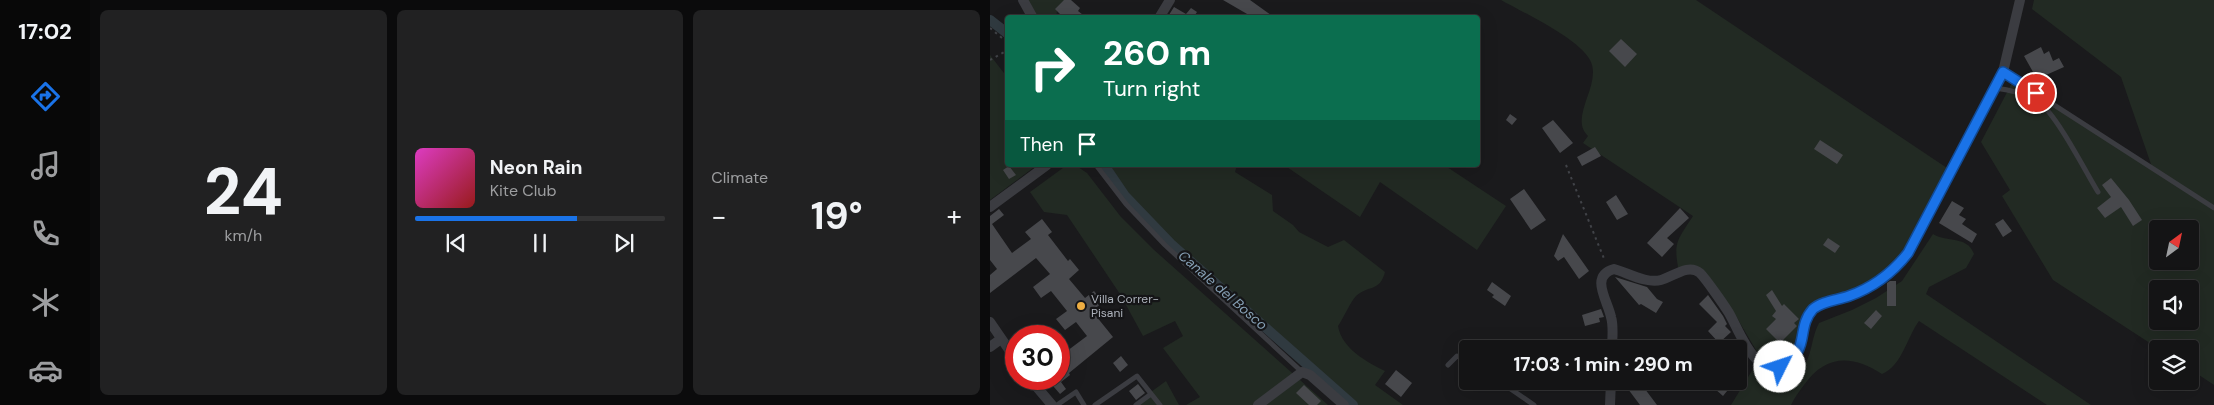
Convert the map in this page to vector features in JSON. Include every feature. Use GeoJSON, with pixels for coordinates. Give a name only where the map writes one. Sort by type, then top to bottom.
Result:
{"type":"FeatureCollection","features":[{"type":"Feature","properties":{"kind":"street"},"geometry":{"type":"LineString","coordinates":[[1023,0],[1031,15]]}},
{"type":"Feature","properties":{"kind":"street"},"geometry":{"type":"LineString","coordinates":[[1161,15],[1170,0]]}},
{"type":"Feature","properties":{"kind":"street"},"geometry":{"type":"LineString","coordinates":[[1612,340],[1612,317],[1602,291],[1603,276],[1608,271],[1614,269],[1654,282],[1685,270],[1692,270],[1699,272],[1728,312],[1748,351],[1763,363],[1772,367],[1780,367],[1794,358],[1802,341],[1806,321],[1815,308],[1858,293],[1885,276],[1904,258],[2003,72],[2020,0]]}},
{"type":"Feature","properties":{"kind":"street"},"geometry":{"type":"LineString","coordinates":[[990,206],[1044,167]]}},
{"type":"Feature","properties":{"kind":"street"},"geometry":{"type":"LineString","coordinates":[[990,322],[1005,345]]}},
{"type":"Feature","properties":{"kind":"street"},"geometry":{"type":"LineString","coordinates":[[990,347],[1001,339]]}},
{"type":"Feature","properties":{"kind":"street"},"geometry":{"type":"LineString","coordinates":[[1258,405],[1302,372],[1310,375],[1344,405]]}},
{"type":"Feature","properties":{"kind":"street"},"geometry":{"type":"LineString","coordinates":[[1039,390],[1052,405]]}},
{"type":"Feature","properties":{"kind":"street"},"geometry":{"type":"LineString","coordinates":[[1610,405],[1611,390]]}},
{"type":"Feature","properties":{"kind":"lane"},"geometry":{"type":"LineString","coordinates":[[2003,72],[2214,208]]}},
{"type":"Feature","properties":{"kind":"lane"},"geometry":{"type":"LineString","coordinates":[[1995,88],[2027,96],[2039,103],[2054,119],[2098,192]]}},
{"type":"Feature","properties":{"kind":"lane"},"geometry":{"type":"LineString","coordinates":[[1098,167],[1126,204],[1165,245],[1302,372]]}},
{"type":"Feature","properties":{"kind":"lane"},"geometry":{"type":"LineString","coordinates":[[1448,365],[1459,356]]}},
{"type":"Feature","properties":{"kind":"lane"},"geometry":{"type":"LineString","coordinates":[[1095,405],[1137,376],[1160,405]]}},
{"type":"Feature","properties":{"kind":"lane"},"geometry":{"type":"LineString","coordinates":[[1512,390],[1534,405]]}},
{"type":"Feature","properties":{"kind":"lane"},"geometry":{"type":"LineString","coordinates":[[1057,405],[1076,392],[1084,405]]}},
{"type":"Feature","properties":{"kind":"lane"},"geometry":{"type":"LineString","coordinates":[[1136,405],[1151,394]]}},
{"type":"Feature","properties":{"kind":"path"},"geometry":{"type":"LineString","coordinates":[[990,28],[1005,41]]}},
{"type":"Feature","properties":{"kind":"path"},"geometry":{"type":"LineString","coordinates":[[990,60],[1005,52]]}},
{"type":"Feature","properties":{"kind":"path"},"geometry":{"type":"LineString","coordinates":[[1566,165],[1608,271]]}},
{"type":"Feature","properties":{"kind":"shaded area"},"geometry":{"type":"Polygon","coordinates":[[[1027,0],[1067,0],[1057,11],[1056,15],[1036,15],[1027,0]]]}},
{"type":"Feature","properties":{"kind":"shaded area"},"geometry":{"type":"Polygon","coordinates":[[[1501,0],[1696,0],[1950,170],[1912,240],[1885,276],[1817,307],[1793,356],[1772,364],[1756,350],[1737,318],[1703,274],[1679,272],[1676,254],[1678,242],[1693,216],[1583,143],[1588,136],[1583,128],[1582,119],[1592,79],[1593,69],[1590,60],[1584,52],[1563,35],[1501,0]]]}},
{"type":"Feature","properties":{"kind":"shaded area"},"geometry":{"type":"Polygon","coordinates":[[[2034,0],[2214,0],[2214,385],[2199,375],[2199,340],[2149,340],[2149,342],[2053,280],[2002,196],[2010,190],[1981,142],[2014,79],[2153,170],[2121,77],[2032,9],[2034,0]]]}},
{"type":"Feature","properties":{"kind":"shaded area"},"geometry":{"type":"Polygon","coordinates":[[[990,55],[1005,74],[1005,167],[1034,167],[990,200],[990,55]]]}},
{"type":"Feature","properties":{"kind":"shaded area"},"geometry":{"type":"Polygon","coordinates":[[[1064,167],[1078,167],[1087,173],[1121,217],[1153,249],[1328,405],[1186,405],[1200,397],[1163,348],[1183,336],[1175,321],[1143,336],[1120,294],[1067,215],[1044,212],[1030,192],[1064,167]]]}},
{"type":"Feature","properties":{"kind":"shaded area"},"geometry":{"type":"Polygon","coordinates":[[[1104,167],[1236,167],[1235,172],[1272,195],[1273,211],[1293,225],[1299,232],[1328,247],[1344,240],[1385,272],[1380,283],[1356,296],[1338,326],[1344,341],[1356,354],[1385,371],[1375,385],[1403,405],[1351,405],[1163,239],[1132,207],[1105,171],[1104,167]]]}},
{"type":"Feature","properties":{"kind":"shaded area"},"geometry":{"type":"Polygon","coordinates":[[[1287,167],[1447,167],[1506,206],[1477,250],[1380,182],[1360,217],[1287,167]]]}},
{"type":"Feature","properties":{"kind":"shaded area"},"geometry":{"type":"Polygon","coordinates":[[[1933,234],[1967,244],[1974,254],[1966,268],[1929,287],[1926,294],[2091,405],[2047,405],[1919,321],[1895,365],[1882,374],[1860,363],[1840,361],[1830,363],[1812,375],[1791,405],[1731,405],[1740,390],[1747,390],[1747,379],[1753,369],[1775,380],[1790,377],[1804,366],[1819,323],[1876,298],[1902,281],[1933,234]]]}},
{"type":"Feature","properties":{"kind":"shaded area"},"geometry":{"type":"Polygon","coordinates":[[[1166,381],[1179,405],[1133,405],[1166,381]]]}},
{"type":"Feature","properties":{"kind":"building"},"geometry":{"type":"Polygon","coordinates":[[[1064,0],[1071,0],[1080,8],[1078,11],[1083,15],[1061,15],[1055,9],[1064,0]]]}},
{"type":"Feature","properties":{"kind":"building"},"geometry":{"type":"Polygon","coordinates":[[[1223,0],[1250,0],[1271,15],[1249,15],[1223,0]]]}},
{"type":"Feature","properties":{"kind":"building"},"geometry":{"type":"Polygon","coordinates":[[[1174,7],[1186,14],[1191,8],[1197,12],[1195,15],[1169,15],[1174,7]]]}},
{"type":"Feature","properties":{"kind":"building"},"geometry":{"type":"Polygon","coordinates":[[[1621,39],[1637,54],[1625,67],[1609,51],[1621,39]]]}},
{"type":"Feature","properties":{"kind":"building"},"geometry":{"type":"Polygon","coordinates":[[[2041,47],[2044,54],[2049,51],[2053,61],[2059,58],[2064,67],[2037,79],[2024,56],[2041,47]]]}},
{"type":"Feature","properties":{"kind":"building"},"geometry":{"type":"Polygon","coordinates":[[[1510,114],[1517,119],[1512,125],[1506,120],[1510,114]]]}},
{"type":"Feature","properties":{"kind":"building"},"geometry":{"type":"Polygon","coordinates":[[[1553,120],[1573,143],[1560,153],[1542,128],[1553,120]]]}},
{"type":"Feature","properties":{"kind":"building"},"geometry":{"type":"Polygon","coordinates":[[[1820,140],[1843,155],[1837,164],[1814,149],[1820,140]]]}},
{"type":"Feature","properties":{"kind":"building"},"geometry":{"type":"Polygon","coordinates":[[[1595,147],[1601,156],[1582,166],[1577,157],[1595,147]]]}},
{"type":"Feature","properties":{"kind":"building"},"geometry":{"type":"Polygon","coordinates":[[[1010,167],[1016,175],[1009,179],[1003,170],[1010,167]]]}},
{"type":"Feature","properties":{"kind":"building"},"geometry":{"type":"Polygon","coordinates":[[[2111,178],[2142,220],[2133,226],[2121,207],[2105,218],[2097,208],[2111,197],[2102,185],[2111,178]]]}},
{"type":"Feature","properties":{"kind":"building"},"geometry":{"type":"Polygon","coordinates":[[[1524,189],[1546,220],[1531,230],[1510,199],[1524,189]]]}},
{"type":"Feature","properties":{"kind":"building"},"geometry":{"type":"Polygon","coordinates":[[[1616,195],[1628,214],[1617,220],[1606,202],[1616,195]]]}},
{"type":"Feature","properties":{"kind":"building"},"geometry":{"type":"Polygon","coordinates":[[[1952,201],[1964,208],[1959,215],[1966,219],[1962,224],[1977,234],[1972,243],[1939,223],[1952,201]]]}},
{"type":"Feature","properties":{"kind":"building"},"geometry":{"type":"Polygon","coordinates":[[[1680,208],[1689,218],[1667,238],[1674,244],[1662,257],[1647,243],[1680,208]]]}},
{"type":"Feature","properties":{"kind":"building","name":"Villa Correr- Pisani"},"geometry":{"type":"Polygon","coordinates":[[[999,209],[1004,215],[992,224],[1012,253],[1031,239],[1025,232],[1042,219],[1052,232],[1048,235],[1068,261],[1070,259],[1079,270],[1069,279],[1085,298],[1094,291],[1103,302],[1092,311],[1113,337],[1070,372],[1070,349],[1087,336],[1076,322],[1070,326],[1061,325],[1056,319],[1067,311],[1051,291],[1041,298],[1033,287],[1050,274],[1036,258],[990,293],[990,275],[997,269],[990,260],[990,216],[999,209]]]}},
{"type":"Feature","properties":{"kind":"building"},"geometry":{"type":"Polygon","coordinates":[[[2003,219],[2012,231],[2003,237],[1995,224],[2003,219]]]}},
{"type":"Feature","properties":{"kind":"building"},"geometry":{"type":"Polygon","coordinates":[[[1563,234],[1589,271],[1579,279],[1564,257],[1558,261],[1554,256],[1563,234]]]}},
{"type":"Feature","properties":{"kind":"building"},"geometry":{"type":"Polygon","coordinates":[[[1828,238],[1840,246],[1835,253],[1823,245],[1828,238]]]}},
{"type":"Feature","properties":{"kind":"building"},"geometry":{"type":"Polygon","coordinates":[[[1615,277],[1647,287],[1657,299],[1663,302],[1656,313],[1641,304],[1639,305],[1615,277]]]}},
{"type":"Feature","properties":{"kind":"building"},"geometry":{"type":"Polygon","coordinates":[[[1896,281],[1896,306],[1887,306],[1887,283],[1896,281]]]}},
{"type":"Feature","properties":{"kind":"building"},"geometry":{"type":"Polygon","coordinates":[[[1492,282],[1511,296],[1505,306],[1492,297],[1494,295],[1487,290],[1492,282]]]}},
{"type":"Feature","properties":{"kind":"building"},"geometry":{"type":"Polygon","coordinates":[[[1772,290],[1782,306],[1784,304],[1799,319],[1794,323],[1797,326],[1780,343],[1766,329],[1776,319],[1772,316],[1776,311],[1766,295],[1772,290]]]}},
{"type":"Feature","properties":{"kind":"building"},"geometry":{"type":"Polygon","coordinates":[[[1708,295],[1723,316],[1727,324],[1725,326],[1731,332],[1722,340],[1716,340],[1708,331],[1717,322],[1699,304],[1708,295]]]}},
{"type":"Feature","properties":{"kind":"building"},"geometry":{"type":"Polygon","coordinates":[[[1601,309],[1604,317],[1599,318],[1600,322],[1585,326],[1582,315],[1601,309]]]}},
{"type":"Feature","properties":{"kind":"building"},"geometry":{"type":"Polygon","coordinates":[[[1876,310],[1882,316],[1871,329],[1864,323],[1876,310]]]}},
{"type":"Feature","properties":{"kind":"building"},"geometry":{"type":"Polygon","coordinates":[[[1121,356],[1128,365],[1120,372],[1113,363],[1121,356]]]}},
{"type":"Feature","properties":{"kind":"building"},"geometry":{"type":"Polygon","coordinates":[[[1396,370],[1412,383],[1401,397],[1385,384],[1396,370]]]}},
{"type":"Feature","properties":{"kind":"building"},"geometry":{"type":"Polygon","coordinates":[[[1138,384],[1145,393],[1136,400],[1129,391],[1138,384]]]}},
{"type":"Feature","properties":{"kind":"building"},"geometry":{"type":"Polygon","coordinates":[[[1304,385],[1321,401],[1317,405],[1309,405],[1296,393],[1304,385]]]}},
{"type":"Feature","properties":{"kind":"building","name":"Villa Correr- Pisani"},"geometry":{"type":"Polygon","coordinates":[[[1057,390],[1065,390],[1060,394],[1057,390]]]}},
{"type":"Feature","properties":{"kind":"building"},"geometry":{"type":"Polygon","coordinates":[[[1629,390],[1646,390],[1657,405],[1640,405],[1629,390]]]}},
{"type":"Feature","properties":{"kind":"building"},"geometry":{"type":"Polygon","coordinates":[[[1716,390],[1728,390],[1723,396],[1716,390]]]}},
{"type":"Feature","properties":{"kind":"waterway","name":"Canale del Bosco"},"geometry":{"type":"LineString","coordinates":[[990,20],[1005,32]]}},
{"type":"Feature","properties":{"kind":"waterway","name":"Canale del Bosco"},"geometry":{"type":"LineString","coordinates":[[1105,167],[1125,196],[1171,244],[1353,405]]}},
{"type":"Feature","properties":{"kind":"place","name":"Villa Correr- Pisani"},"geometry":{"type":"Point","coordinates":[1081,306]}},
{"type":"Feature","properties":{"kind":"route"},"geometry":{"type":"LineString","coordinates":[[1780,367],[1794,358],[1799,350],[1806,321],[1815,308],[1858,293],[1894,269],[1908,253],[2003,72],[2036,93]]}}]}
